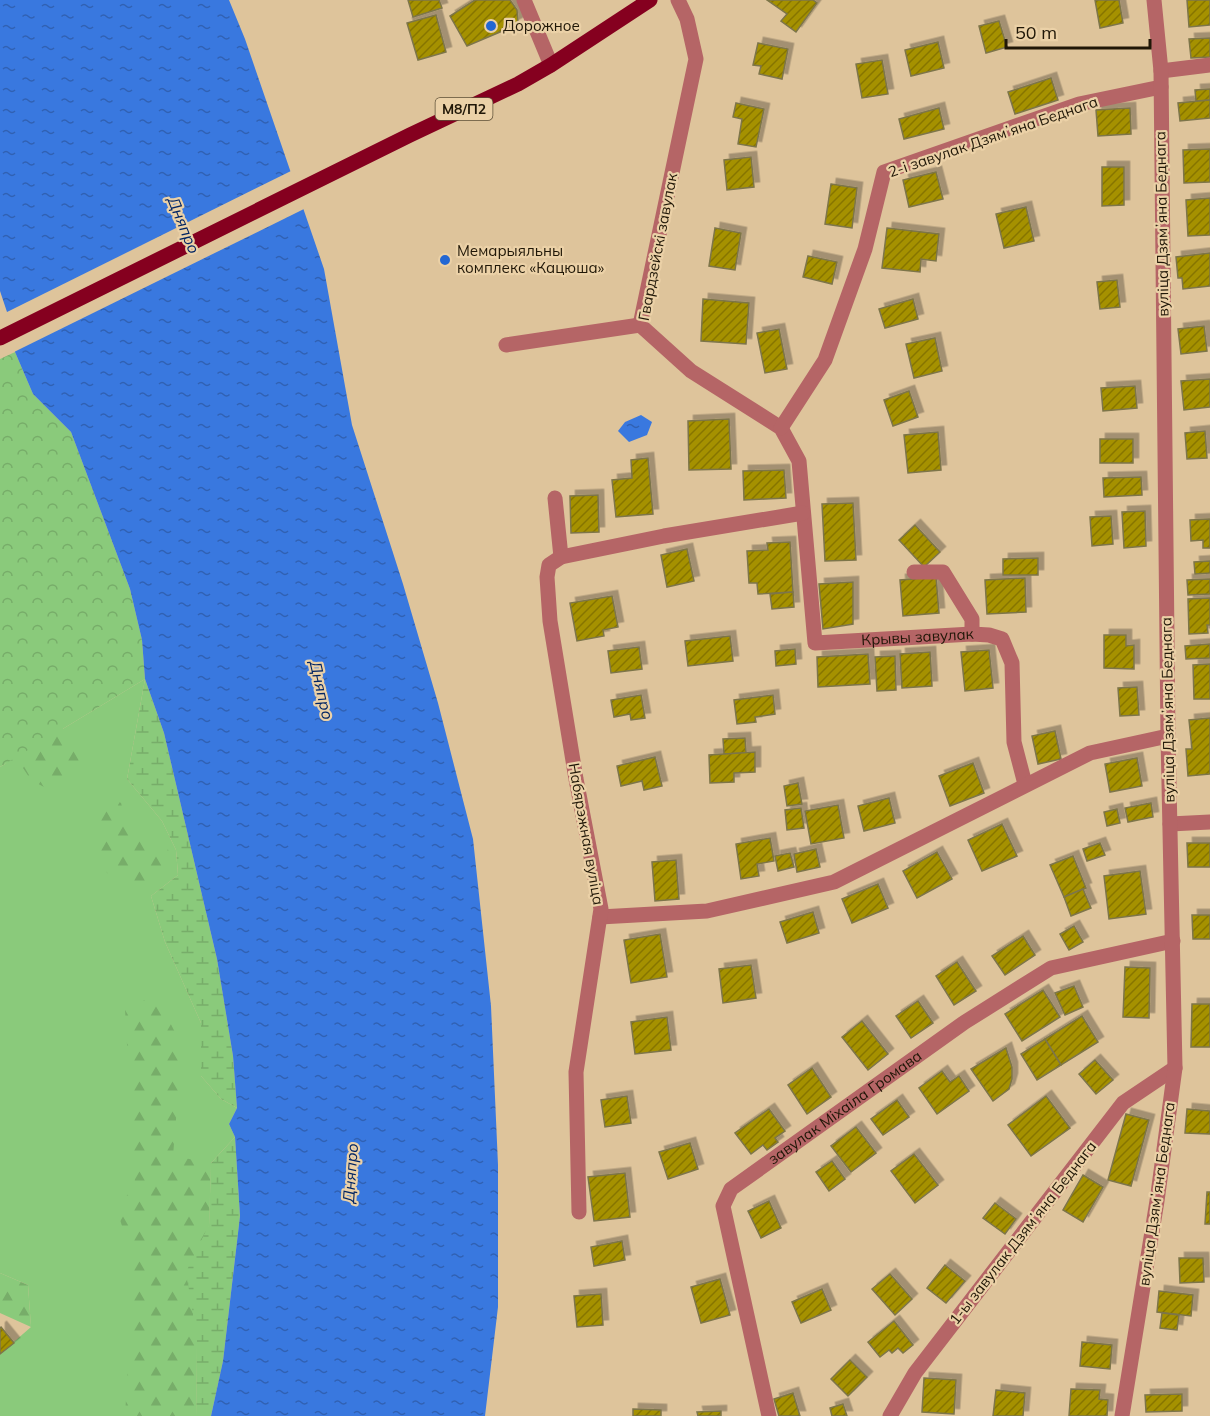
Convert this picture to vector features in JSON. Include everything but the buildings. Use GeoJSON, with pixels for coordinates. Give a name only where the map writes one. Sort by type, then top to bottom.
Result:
{"type":"FeatureCollection","features":[{"type":"Feature","properties":{"kind":"main road","name":"М8/П2"},"geometry":{"type":"LineString","coordinates":[[0,338],[518,84],[551,66],[650,0]]}},
{"type":"Feature","properties":{"kind":"street"},"geometry":{"type":"LineString","coordinates":[[524,0],[551,66]]}},
{"type":"Feature","properties":{"kind":"street","name":"Гвардзейскі завулак"},"geometry":{"type":"LineString","coordinates":[[678,0],[687,20],[696,59],[640,325],[691,371],[781,428]]}},
{"type":"Feature","properties":{"kind":"street","name":"вуліца Дзямʼяна Беднага"},"geometry":{"type":"LineString","coordinates":[[1122,1416],[1157,1202],[1175,1068],[1167,736],[1161,70],[1154,0]]}},
{"type":"Feature","properties":{"kind":"street"},"geometry":{"type":"LineString","coordinates":[[1161,70],[1210,65]]}},
{"type":"Feature","properties":{"kind":"street","name":"2-і завулак Дзямʼяна Беднага"},"geometry":{"type":"LineString","coordinates":[[781,428],[825,360],[864,249],[884,172],[1079,104],[1161,87]]}},
{"type":"Feature","properties":{"kind":"street"},"geometry":{"type":"LineString","coordinates":[[506,345],[640,325]]}},
{"type":"Feature","properties":{"kind":"street","name":"Крывы завулак"},"geometry":{"type":"LineString","coordinates":[[781,428],[799,462],[815,643],[972,634],[989,635],[1002,639],[1012,663],[1014,742],[1025,784]]}},
{"type":"Feature","properties":{"kind":"street"},"geometry":{"type":"LineString","coordinates":[[555,498],[561,557],[664,536],[803,513]]}},
{"type":"Feature","properties":{"kind":"street","name":"Набярэжная вуліца"},"geometry":{"type":"LineString","coordinates":[[561,557],[549,565],[547,577],[550,621],[576,779],[601,909],[576,1072],[579,1212]]}},
{"type":"Feature","properties":{"kind":"street"},"geometry":{"type":"LineString","coordinates":[[914,572],[942,572],[972,619],[972,634]]}},
{"type":"Feature","properties":{"kind":"street"},"geometry":{"type":"LineString","coordinates":[[600,917],[707,911],[834,882],[1090,753],[1167,736]]}},
{"type":"Feature","properties":{"kind":"street"},"geometry":{"type":"LineString","coordinates":[[1170,824],[1210,822]]}},
{"type":"Feature","properties":{"kind":"street","name":"завулак Міхаіла Громава"},"geometry":{"type":"LineString","coordinates":[[769,1416],[723,1206],[731,1189],[965,1023],[1051,968],[1173,941]]}},
{"type":"Feature","properties":{"kind":"street","name":"1-ы завулак Дзямʼяна Беднага"},"geometry":{"type":"LineString","coordinates":[[890,1416],[915,1373],[1123,1103],[1175,1068]]}},
{"type":"Feature","properties":{"kind":"green space"},"geometry":{"type":"Polygon","coordinates":[[[15,352],[33,394],[71,432],[130,589],[142,640],[145,679],[0,767],[0,359],[15,352]]]}},
{"type":"Feature","properties":{"kind":"green space"},"geometry":{"type":"Polygon","coordinates":[[[145,679],[127,779],[162,821],[176,850],[178,875],[151,896],[165,942],[201,1023],[201,1076],[221,1099],[237,1108],[229,1124],[235,1137],[211,1163],[209,1225],[197,1338],[196,1416],[0,1416],[0,1354],[31,1327],[28,1285],[0,1273],[0,767],[145,679]]]}},
{"type":"Feature","properties":{"kind":"green space"},"geometry":{"type":"Polygon","coordinates":[[[145,679],[164,733],[217,959],[233,1056],[237,1108],[221,1099],[201,1076],[201,1023],[165,942],[151,896],[178,875],[176,850],[162,821],[127,779],[145,679]]]}},
{"type":"Feature","properties":{"kind":"green space"},"geometry":{"type":"Polygon","coordinates":[[[0,709],[63,718],[63,730],[74,740],[79,760],[71,782],[57,794],[31,780],[23,768],[4,763],[0,709]]]}},
{"type":"Feature","properties":{"kind":"green space"},"geometry":{"type":"Polygon","coordinates":[[[106,794],[121,803],[131,838],[166,844],[174,866],[151,888],[107,873],[93,820],[106,794]]]}},
{"type":"Feature","properties":{"kind":"green space"},"geometry":{"type":"Polygon","coordinates":[[[156,995],[182,1046],[173,1156],[211,1163],[209,1225],[186,1272],[197,1338],[196,1416],[125,1416],[134,1264],[116,1207],[135,1187],[125,1009],[156,995]]]}},
{"type":"Feature","properties":{"kind":"green space"},"geometry":{"type":"Polygon","coordinates":[[[235,1137],[240,1216],[223,1361],[211,1416],[196,1416],[197,1338],[186,1272],[209,1225],[211,1163],[235,1137]]]}},
{"type":"Feature","properties":{"kind":"green space"},"geometry":{"type":"Polygon","coordinates":[[[0,1273],[28,1285],[31,1327],[0,1313],[0,1273]]]}},
{"type":"Feature","properties":{"kind":"water","name":"Дняпро"},"geometry":{"type":"Polygon","coordinates":[[[0,0],[229,0],[245,39],[324,269],[352,425],[438,703],[473,839],[491,1006],[498,1165],[498,1307],[485,1416],[211,1416],[223,1361],[240,1216],[235,1137],[229,1124],[237,1108],[233,1056],[217,959],[164,733],[145,679],[142,640],[130,589],[71,432],[33,394],[15,352],[0,291],[0,0]]]}},
{"type":"Feature","properties":{"kind":"water"},"geometry":{"type":"Polygon","coordinates":[[[641,415],[652,422],[647,435],[629,442],[618,431],[625,422],[641,415]]]}},
{"type":"Feature","properties":{"kind":"pier"},"geometry":{"type":"Polygon","coordinates":[[[293,170],[306,208],[12,353],[5,313],[293,170]]]}},
{"type":"Feature","properties":{"kind":"place","name":"Дорожное"},"geometry":{"type":"Point","coordinates":[491,26]}},
{"type":"Feature","properties":{"kind":"place","name":"Мемарыяльны комплекс «Кацюша»"},"geometry":{"type":"Point","coordinates":[445,260]}}]}
